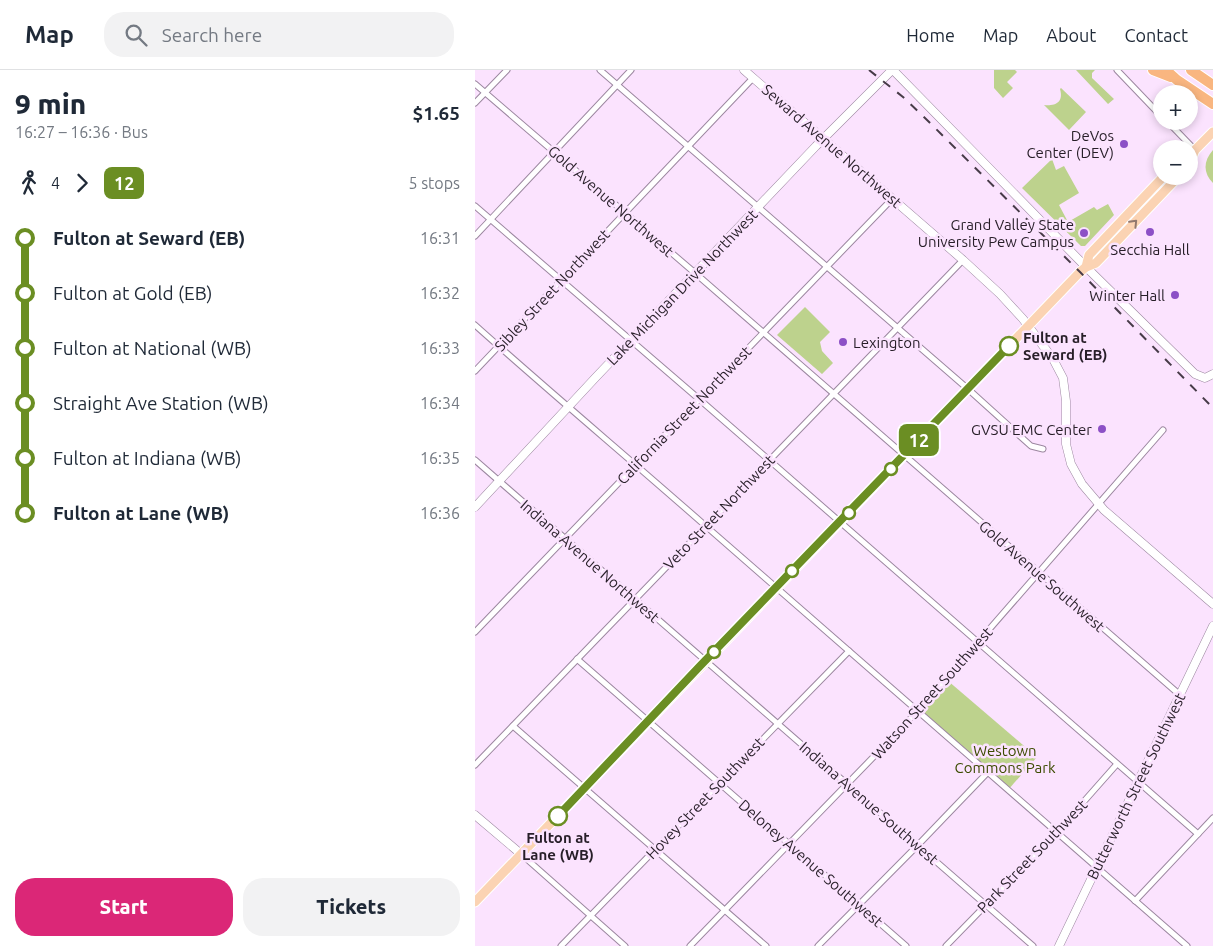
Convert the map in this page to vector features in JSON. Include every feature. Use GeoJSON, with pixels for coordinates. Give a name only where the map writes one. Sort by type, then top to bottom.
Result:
{"type":"FeatureCollection","features":[{"type":"Feature","properties":{"kind":"highway"},"geometry":{"type":"LineString","coordinates":[[1153,70],[1177,80]]}},
{"type":"Feature","properties":{"kind":"highway"},"geometry":{"type":"LineString","coordinates":[[1166,70],[1177,80],[1213,104]]}},
{"type":"Feature","properties":{"kind":"highway"},"geometry":{"type":"LineString","coordinates":[[1191,70],[1213,85]]}},
{"type":"Feature","properties":{"kind":"main road"},"geometry":{"type":"LineString","coordinates":[[1198,146],[1213,132]]}},
{"type":"Feature","properties":{"kind":"main road"},"geometry":{"type":"LineString","coordinates":[[1086,267],[1089,255],[1155,185]]}},
{"type":"Feature","properties":{"kind":"main road"},"geometry":{"type":"LineString","coordinates":[[475,902],[776,587],[1086,267],[1096,263],[1170,185]]}},
{"type":"Feature","properties":{"kind":"street"},"geometry":{"type":"LineString","coordinates":[[475,103],[507,70]]}},
{"type":"Feature","properties":{"kind":"street"},"geometry":{"type":"LineString","coordinates":[[600,70],[968,389],[1031,446],[1043,449]]}},
{"type":"Feature","properties":{"kind":"street"},"geometry":{"type":"LineString","coordinates":[[475,236],[631,70]]}},
{"type":"Feature","properties":{"kind":"street","name":"Seward Avenue Northwest"},"geometry":{"type":"LineString","coordinates":[[744,70],[963,260],[1000,294],[1029,326],[1053,359],[1063,378],[1066,401],[1066,444],[1071,464],[1082,484],[1098,504],[1213,604]]}},
{"type":"Feature","properties":{"kind":"street"},"geometry":{"type":"LineString","coordinates":[[893,70],[1086,267],[1195,374],[1205,378],[1213,374]]}},
{"type":"Feature","properties":{"kind":"street","name":"Lake Michigan Drive Northwest"},"geometry":{"type":"LineString","coordinates":[[475,507],[823,139],[893,70]]}},
{"type":"Feature","properties":{"kind":"street"},"geometry":{"type":"LineString","coordinates":[[1117,70],[1153,108]]}},
{"type":"Feature","properties":{"kind":"street","name":"Sibley Street Northwest"},"geometry":{"type":"LineString","coordinates":[[475,371],[753,78]]}},
{"type":"Feature","properties":{"kind":"street","name":"Gold Avenue Northwest"},"geometry":{"type":"LineString","coordinates":[[475,84],[904,456]]}},
{"type":"Feature","properties":{"kind":"street"},"geometry":{"type":"LineString","coordinates":[[1174,130],[1182,140]]}},
{"type":"Feature","properties":{"kind":"street","name":"California Street Northwest"},"geometry":{"type":"LineString","coordinates":[[475,632],[893,198]]}},
{"type":"Feature","properties":{"kind":"street"},"geometry":{"type":"LineString","coordinates":[[475,206],[770,460],[1198,834]]}},
{"type":"Feature","properties":{"kind":"street","name":"Veto Street Northwest"},"geometry":{"type":"LineString","coordinates":[[475,765],[963,260]]}},
{"type":"Feature","properties":{"kind":"street"},"geometry":{"type":"LineString","coordinates":[[475,326],[1187,946]]}},
{"type":"Feature","properties":{"kind":"street","name":"Watson Street Southwest"},"geometry":{"type":"LineString","coordinates":[[690,946],[918,711],[1040,574],[1163,430]]}},
{"type":"Feature","properties":{"kind":"street","name":"Gold Avenue Southwest"},"geometry":{"type":"LineString","coordinates":[[904,456],[1180,695]]}},
{"type":"Feature","properties":{"kind":"street","name":"Indiana Avenue Northwest"},"geometry":{"type":"LineString","coordinates":[[475,460],[705,661]]}},
{"type":"Feature","properties":{"kind":"street","name":"Butterworth Street Southwest"},"geometry":{"type":"LineString","coordinates":[[1059,946],[1213,626]]}},
{"type":"Feature","properties":{"kind":"street","name":"Hovey Street Southwest"},"geometry":{"type":"LineString","coordinates":[[561,946],[849,651]]}},
{"type":"Feature","properties":{"kind":"street","name":"Deloney Avenue Southwest"},"geometry":{"type":"LineString","coordinates":[[577,659],[906,946]]}},
{"type":"Feature","properties":{"kind":"street","name":"Indiana Avenue Southwest"},"geometry":{"type":"LineString","coordinates":[[705,661],[1033,946]]}},
{"type":"Feature","properties":{"kind":"street"},"geometry":{"type":"LineString","coordinates":[[513,726],[766,946]]}},
{"type":"Feature","properties":{"kind":"street","name":"Park Street Southwest"},"geometry":{"type":"LineString","coordinates":[[946,946],[1056,833],[1117,764]]}},
{"type":"Feature","properties":{"kind":"street"},"geometry":{"type":"LineString","coordinates":[[818,946],[987,772]]}},
{"type":"Feature","properties":{"kind":"street"},"geometry":{"type":"LineString","coordinates":[[475,815],[625,946]]}},
{"type":"Feature","properties":{"kind":"street"},"geometry":{"type":"LineString","coordinates":[[1135,901],[1213,818]]}},
{"type":"Feature","properties":{"kind":"green space"},"geometry":{"type":"Polygon","coordinates":[[[994,70],[1015,70],[1017,72],[1007,82],[1013,88],[1003,98],[994,88],[994,70]]]}},
{"type":"Feature","properties":{"kind":"green space"},"geometry":{"type":"Polygon","coordinates":[[[1076,70],[1095,70],[1092,73],[1092,78],[1114,99],[1108,104],[1076,70]]]}},
{"type":"Feature","properties":{"kind":"green space"},"geometry":{"type":"Polygon","coordinates":[[[1061,88],[1086,112],[1069,130],[1044,105],[1058,103],[1061,98],[1061,88]]]}},
{"type":"Feature","properties":{"kind":"green space"},"geometry":{"type":"Polygon","coordinates":[[[1213,150],[1213,183],[1207,175],[1205,167],[1207,158],[1213,150]]]}},
{"type":"Feature","properties":{"kind":"green space"},"geometry":{"type":"Polygon","coordinates":[[[1052,159],[1056,170],[1064,166],[1079,193],[1059,205],[1068,222],[1094,207],[1097,210],[1108,204],[1114,215],[1085,246],[1081,246],[1022,188],[1052,159]]]}},
{"type":"Feature","properties":{"kind":"green space"},"geometry":{"type":"Polygon","coordinates":[[[805,307],[830,332],[820,342],[822,351],[833,363],[822,374],[777,335],[805,307]]]}},
{"type":"Feature","properties":{"kind":"green space","name":"Westown Commons Park"},"geometry":{"type":"Polygon","coordinates":[[[947,680],[1037,757],[1008,790],[918,711],[947,680]]]}},
{"type":"Feature","properties":{"kind":"railway"},"geometry":{"type":"LineString","coordinates":[[869,70],[903,97],[926,119],[1213,408]]}},
{"type":"Feature","properties":{"kind":"bus line","name":"12"},"geometry":{"type":"LineString","coordinates":[[558,816],[1009,346]]}},
{"type":"Feature","properties":{"kind":"place","name":"DeVos Center (DEV)"},"geometry":{"type":"Point","coordinates":[1124,144]}},
{"type":"Feature","properties":{"kind":"place","name":"Secchia Hall"},"geometry":{"type":"Point","coordinates":[1150,232]}},
{"type":"Feature","properties":{"kind":"place","name":"Grand Valley State University Pew Campus"},"geometry":{"type":"Point","coordinates":[1084,233]}},
{"type":"Feature","properties":{"kind":"place","name":"Winter Hall"},"geometry":{"type":"Point","coordinates":[1175,295]}},
{"type":"Feature","properties":{"kind":"place","name":"Lexington"},"geometry":{"type":"Point","coordinates":[843,342]}},
{"type":"Feature","properties":{"kind":"place","name":"Fulton at Seward (EB)"},"geometry":{"type":"Point","coordinates":[1009,346]}},
{"type":"Feature","properties":{"kind":"place","name":"GVSU EMC Center"},"geometry":{"type":"Point","coordinates":[1102,429]}},
{"type":"Feature","properties":{"kind":"place","name":"Fulton at Lane (WB)"},"geometry":{"type":"Point","coordinates":[558,816]}}]}
